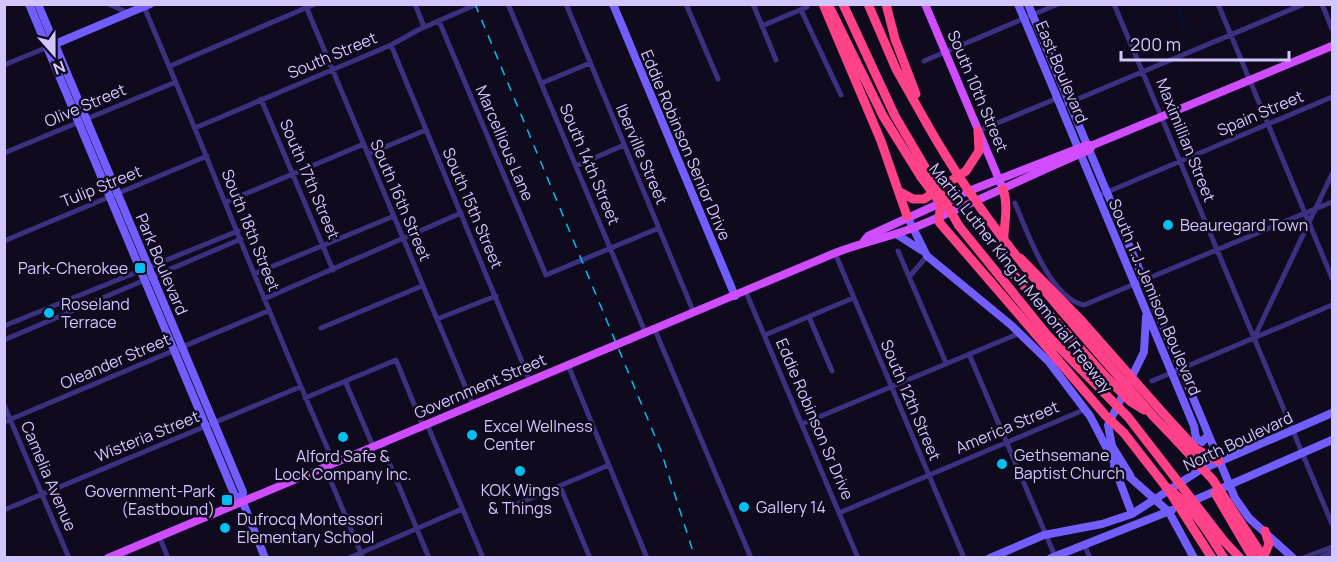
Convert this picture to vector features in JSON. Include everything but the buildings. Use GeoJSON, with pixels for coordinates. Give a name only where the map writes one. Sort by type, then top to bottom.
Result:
{"type":"FeatureCollection","features":[{"type":"Feature","properties":{"kind":"highway"},"geometry":{"type":"LineString","coordinates":[[843,4],[924,175]]}},
{"type":"Feature","properties":{"kind":"highway","name":"Martin Luther King Jr Memorial Freeway"},"geometry":{"type":"LineString","coordinates":[[868,4],[926,122],[964,187],[1006,246],[1158,415],[1225,508],[1253,558]]}},
{"type":"Feature","properties":{"kind":"highway"},"geometry":{"type":"LineString","coordinates":[[886,4],[902,58],[926,122]]}},
{"type":"Feature","properties":{"kind":"highway"},"geometry":{"type":"LineString","coordinates":[[827,7],[908,216]]}},
{"type":"Feature","properties":{"kind":"highway","name":"Martin Luther King Jr Memorial Freeway"},"geometry":{"type":"LineString","coordinates":[[827,7],[883,116],[959,226],[1166,487],[1212,558]]}},
{"type":"Feature","properties":{"kind":"highway"},"geometry":{"type":"LineString","coordinates":[[900,192],[913,199],[924,199],[966,171],[979,151],[978,131]]}},
{"type":"Feature","properties":{"kind":"highway"},"geometry":{"type":"LineString","coordinates":[[1003,189],[1004,261],[1014,275],[1131,402],[1158,415],[1196,449],[1220,461]]}},
{"type":"Feature","properties":{"kind":"highway"},"geometry":{"type":"LineString","coordinates":[[956,196],[941,205],[938,218],[949,235],[1106,416],[1124,433]]}},
{"type":"Feature","properties":{"kind":"highway"},"geometry":{"type":"LineString","coordinates":[[1049,337],[1128,417],[1224,541],[1240,558]]}},
{"type":"Feature","properties":{"kind":"highway"},"geometry":{"type":"LineString","coordinates":[[1176,440],[1213,480],[1264,558]]}},
{"type":"Feature","properties":{"kind":"highway"},"geometry":{"type":"LineString","coordinates":[[1166,487],[1183,499],[1195,513],[1224,558]]}},
{"type":"Feature","properties":{"kind":"highway"},"geometry":{"type":"LineString","coordinates":[[1264,558],[1269,544],[1265,531]]}},
{"type":"Feature","properties":{"kind":"main road","name":"South 10th Street"},"geometry":{"type":"LineString","coordinates":[[925,4],[1003,189]]}},
{"type":"Feature","properties":{"kind":"main road","name":"Government Street"},"geometry":{"type":"LineString","coordinates":[[108,558],[242,500],[746,292],[834,253],[938,218],[1085,149],[1332,46]]}},
{"type":"Feature","properties":{"kind":"main road","name":"Government Street"},"geometry":{"type":"LineString","coordinates":[[864,242],[868,236],[908,216],[999,178],[1085,149]]}},
{"type":"Feature","properties":{"kind":"street"},"geometry":{"type":"LineString","coordinates":[[29,4],[51,46],[78,122],[144,280],[235,496],[242,500],[265,558]]}},
{"type":"Feature","properties":{"kind":"street","name":"Park Boulevard"},"geometry":{"type":"LineString","coordinates":[[38,4],[51,46],[86,119],[243,492],[242,500]]}},
{"type":"Feature","properties":{"kind":"street"},"geometry":{"type":"LineString","coordinates":[[109,4],[130,14]]}},
{"type":"Feature","properties":{"kind":"street"},"geometry":{"type":"LineString","coordinates":[[170,66],[305,6],[315,4]]}},
{"type":"Feature","properties":{"kind":"street"},"geometry":{"type":"LineString","coordinates":[[415,4],[424,27]]}},
{"type":"Feature","properties":{"kind":"street","name":"South Street"},"geometry":{"type":"LineString","coordinates":[[195,128],[391,45],[424,27],[477,4]]}},
{"type":"Feature","properties":{"kind":"street","name":"South 14th Street"},"geometry":{"type":"LineString","coordinates":[[508,4],[646,333]]}},
{"type":"Feature","properties":{"kind":"street","name":"Iberville Street"},"geometry":{"type":"LineString","coordinates":[[566,4],[694,313]]}},
{"type":"Feature","properties":{"kind":"street","name":"Eddie Robinson Senior Drive"},"geometry":{"type":"LineString","coordinates":[[613,4],[735,296]]}},
{"type":"Feature","properties":{"kind":"street"},"geometry":{"type":"LineString","coordinates":[[686,4],[717,79]]}},
{"type":"Feature","properties":{"kind":"street"},"geometry":{"type":"LineString","coordinates":[[753,4],[776,60]]}},
{"type":"Feature","properties":{"kind":"street","name":"East Boulevard"},"geometry":{"type":"LineString","coordinates":[[1018,4],[1085,149]]}},
{"type":"Feature","properties":{"kind":"street","name":"East Boulevard"},"geometry":{"type":"LineString","coordinates":[[1028,4],[1063,102]]}},
{"type":"Feature","properties":{"kind":"street"},"geometry":{"type":"LineString","coordinates":[[924,61],[1058,4]]}},
{"type":"Feature","properties":{"kind":"street","name":"Maximillian Street"},"geometry":{"type":"LineString","coordinates":[[1114,4],[1332,524]]}},
{"type":"Feature","properties":{"kind":"street"},"geometry":{"type":"LineString","coordinates":[[1218,4],[1332,278]]}},
{"type":"Feature","properties":{"kind":"street"},"geometry":{"type":"LineString","coordinates":[[978,131],[1143,73],[1304,4]]}},
{"type":"Feature","properties":{"kind":"street"},"geometry":{"type":"LineString","coordinates":[[1322,4],[1332,29]]}},
{"type":"Feature","properties":{"kind":"street"},"geometry":{"type":"LineString","coordinates":[[4,65],[147,6]]}},
{"type":"Feature","properties":{"kind":"street","name":"South 18th Street"},"geometry":{"type":"LineString","coordinates":[[147,6],[268,311],[334,463]]}},
{"type":"Feature","properties":{"kind":"street","name":"South 16th Street"},"geometry":{"type":"LineString","coordinates":[[305,6],[473,405]]}},
{"type":"Feature","properties":{"kind":"street"},"geometry":{"type":"LineString","coordinates":[[762,26],[804,9],[841,95]]}},
{"type":"Feature","properties":{"kind":"street","name":"Marcellious Lane"},"geometry":{"type":"LineString","coordinates":[[439,21],[546,275],[610,249]]}},
{"type":"Feature","properties":{"kind":"street","name":"South 15th Street"},"geometry":{"type":"LineString","coordinates":[[391,45],[530,381]]}},
{"type":"Feature","properties":{"kind":"street"},"geometry":{"type":"LineString","coordinates":[[542,83],[590,63]]}},
{"type":"Feature","properties":{"kind":"street","name":"Olive Street"},"geometry":{"type":"LineString","coordinates":[[4,153],[176,82]]}},
{"type":"Feature","properties":{"kind":"street","name":"Spain Street"},"geometry":{"type":"LineString","coordinates":[[1102,194],[1332,97]]}},
{"type":"Feature","properties":{"kind":"street","name":"South 17th Street"},"geometry":{"type":"LineString","coordinates":[[261,99],[333,270]]}},
{"type":"Feature","properties":{"kind":"street"},"geometry":{"type":"LineString","coordinates":[[368,154],[426,130]]}},
{"type":"Feature","properties":{"kind":"street"},"geometry":{"type":"LineString","coordinates":[[226,202],[364,144]]}},
{"type":"Feature","properties":{"kind":"street"},"geometry":{"type":"LineString","coordinates":[[576,166],[624,145]]}},
{"type":"Feature","properties":{"kind":"street","name":"South T.J. Jemison Boulevard"},"geometry":{"type":"LineString","coordinates":[[1085,149],[1139,282],[1180,369],[1229,485],[1243,510],[1293,558]]}},
{"type":"Feature","properties":{"kind":"street","name":"Tulip Street"},"geometry":{"type":"LineString","coordinates":[[4,241],[207,156]]}},
{"type":"Feature","properties":{"kind":"street"},"geometry":{"type":"LineString","coordinates":[[1254,338],[1332,174]]}},
{"type":"Feature","properties":{"kind":"street"},"geometry":{"type":"LineString","coordinates":[[1015,204],[1042,266],[1073,301],[1083,305],[1332,202]]}},
{"type":"Feature","properties":{"kind":"street"},"geometry":{"type":"LineString","coordinates":[[264,299],[461,213]]}},
{"type":"Feature","properties":{"kind":"street"},"geometry":{"type":"LineString","coordinates":[[254,274],[394,216]]}},
{"type":"Feature","properties":{"kind":"street"},"geometry":{"type":"LineString","coordinates":[[908,216],[926,254]]}},
{"type":"Feature","properties":{"kind":"street"},"geometry":{"type":"LineString","coordinates":[[610,249],[659,228]]}},
{"type":"Feature","properties":{"kind":"street"},"geometry":{"type":"LineString","coordinates":[[4,326],[238,231]]}},
{"type":"Feature","properties":{"kind":"street"},"geometry":{"type":"LineString","coordinates":[[896,234],[926,254],[1020,333],[1049,362],[1098,428],[1132,514]]}},
{"type":"Feature","properties":{"kind":"street"},"geometry":{"type":"LineString","coordinates":[[4,339],[241,239]]}},
{"type":"Feature","properties":{"kind":"street"},"geometry":{"type":"LineString","coordinates":[[898,251],[946,363]]}},
{"type":"Feature","properties":{"kind":"street","name":"South 12th Street"},"geometry":{"type":"LineString","coordinates":[[834,253],[964,558]]}},
{"type":"Feature","properties":{"kind":"street"},"geometry":{"type":"LineString","coordinates":[[909,277],[926,254]]}},
{"type":"Feature","properties":{"kind":"street","name":"South T.J. Jemison Boulevard"},"geometry":{"type":"LineString","coordinates":[[1139,282],[1144,304],[1194,426],[1196,440],[1204,441],[1208,435]]}},
{"type":"Feature","properties":{"kind":"street"},"geometry":{"type":"LineString","coordinates":[[321,328],[422,286]]}},
{"type":"Feature","properties":{"kind":"street","name":"Eddie Robinson Sr Drive"},"geometry":{"type":"LineString","coordinates":[[746,292],[858,558]]}},
{"type":"Feature","properties":{"kind":"street"},"geometry":{"type":"LineString","coordinates":[[437,320],[496,296]]}},
{"type":"Feature","properties":{"kind":"street"},"geometry":{"type":"LineString","coordinates":[[765,335],[853,298]]}},
{"type":"Feature","properties":{"kind":"street"},"geometry":{"type":"LineString","coordinates":[[1131,480],[1130,473],[1110,440],[1108,428],[1110,418],[1144,352],[1147,326],[1144,304]]}},
{"type":"Feature","properties":{"kind":"street"},"geometry":{"type":"LineString","coordinates":[[1152,381],[1332,305]]}},
{"type":"Feature","properties":{"kind":"street","name":"Oleander Street"},"geometry":{"type":"LineString","coordinates":[[4,422],[268,311]]}},
{"type":"Feature","properties":{"kind":"street"},"geometry":{"type":"LineString","coordinates":[[809,317],[832,371]]}},
{"type":"Feature","properties":{"kind":"street"},"geometry":{"type":"LineString","coordinates":[[655,330],[751,558]]}},
{"type":"Feature","properties":{"kind":"street"},"geometry":{"type":"LineString","coordinates":[[802,424],[1020,333]]}},
{"type":"Feature","properties":{"kind":"street"},"geometry":{"type":"LineString","coordinates":[[969,354],[1046,535],[1053,557],[1168,512],[1332,440]]}},
{"type":"Feature","properties":{"kind":"street"},"geometry":{"type":"LineString","coordinates":[[305,398],[396,360],[483,558]]}},
{"type":"Feature","properties":{"kind":"street"},"geometry":{"type":"LineString","coordinates":[[568,365],[647,558]]}},
{"type":"Feature","properties":{"kind":"street"},"geometry":{"type":"LineString","coordinates":[[345,381],[417,528],[429,558]]}},
{"type":"Feature","properties":{"kind":"street","name":"Wisteria Street"},"geometry":{"type":"LineString","coordinates":[[4,510],[300,387]]}},
{"type":"Feature","properties":{"kind":"street","name":"Camelia Avenue"},"geometry":{"type":"LineString","coordinates":[[4,405],[69,558]]}},
{"type":"Feature","properties":{"kind":"street","name":"America Street"},"geometry":{"type":"LineString","coordinates":[[839,513],[1086,409]]}},
{"type":"Feature","properties":{"kind":"street","name":"North Boulevard"},"geometry":{"type":"LineString","coordinates":[[990,558],[1046,535],[1102,524],[1132,514],[1156,501],[1191,475],[1332,413]]}},
{"type":"Feature","properties":{"kind":"street"},"geometry":{"type":"LineString","coordinates":[[1098,428],[1110,418]]}},
{"type":"Feature","properties":{"kind":"street"},"geometry":{"type":"LineString","coordinates":[[1112,459],[1131,480],[1168,512],[1194,558]]}},
{"type":"Feature","properties":{"kind":"street"},"geometry":{"type":"LineString","coordinates":[[517,504],[609,465]]}},
{"type":"Feature","properties":{"kind":"street"},"geometry":{"type":"LineString","coordinates":[[325,466],[362,555]]}},
{"type":"Feature","properties":{"kind":"street"},"geometry":{"type":"LineString","coordinates":[[560,486],[590,558]]}},
{"type":"Feature","properties":{"kind":"street"},"geometry":{"type":"LineString","coordinates":[[349,558],[362,555],[462,509]]}},
{"type":"Feature","properties":{"kind":"street"},"geometry":{"type":"LineString","coordinates":[[159,536],[168,558]]}},
{"type":"Feature","properties":{"kind":"street"},"geometry":{"type":"LineString","coordinates":[[1084,544],[1090,558]]}},
{"type":"Feature","properties":{"kind":"street"},"geometry":{"type":"LineString","coordinates":[[1303,558],[1332,550]]}},
{"type":"Feature","properties":{"kind":"street"},"geometry":{"type":"LineString","coordinates":[[1319,558],[1332,550]]}},
{"type":"Feature","properties":{"kind":"waterway"},"geometry":{"type":"LineString","coordinates":[[1179,4],[1185,34]]}},
{"type":"Feature","properties":{"kind":"railway"},"geometry":{"type":"LineString","coordinates":[[475,4],[661,451],[695,558]]}},
{"type":"Feature","properties":{"kind":"place","name":"Beauregard Town"},"geometry":{"type":"Point","coordinates":[1168,225]}},
{"type":"Feature","properties":{"kind":"place","name":"Park-Cherokee"},"geometry":{"type":"Point","coordinates":[140,268]}},
{"type":"Feature","properties":{"kind":"place","name":"Roseland Terrace"},"geometry":{"type":"Point","coordinates":[49,313]}},
{"type":"Feature","properties":{"kind":"place","name":"Excel Wellness Center"},"geometry":{"type":"Point","coordinates":[472,435]}},
{"type":"Feature","properties":{"kind":"place","name":"Alford Safe & Lock Company Inc."},"geometry":{"type":"Point","coordinates":[343,437]}},
{"type":"Feature","properties":{"kind":"place","name":"Gethsemane Baptist Church"},"geometry":{"type":"Point","coordinates":[1002,464]}},
{"type":"Feature","properties":{"kind":"place","name":"KOK Wings & Things"},"geometry":{"type":"Point","coordinates":[520,471]}},
{"type":"Feature","properties":{"kind":"place","name":"Government-Park (Eastbound)"},"geometry":{"type":"Point","coordinates":[227,500]}},
{"type":"Feature","properties":{"kind":"place","name":"Gallery 14"},"geometry":{"type":"Point","coordinates":[744,507]}},
{"type":"Feature","properties":{"kind":"place","name":"Dufrocq Montessori Elementary School"},"geometry":{"type":"Point","coordinates":[225,528]}}]}
